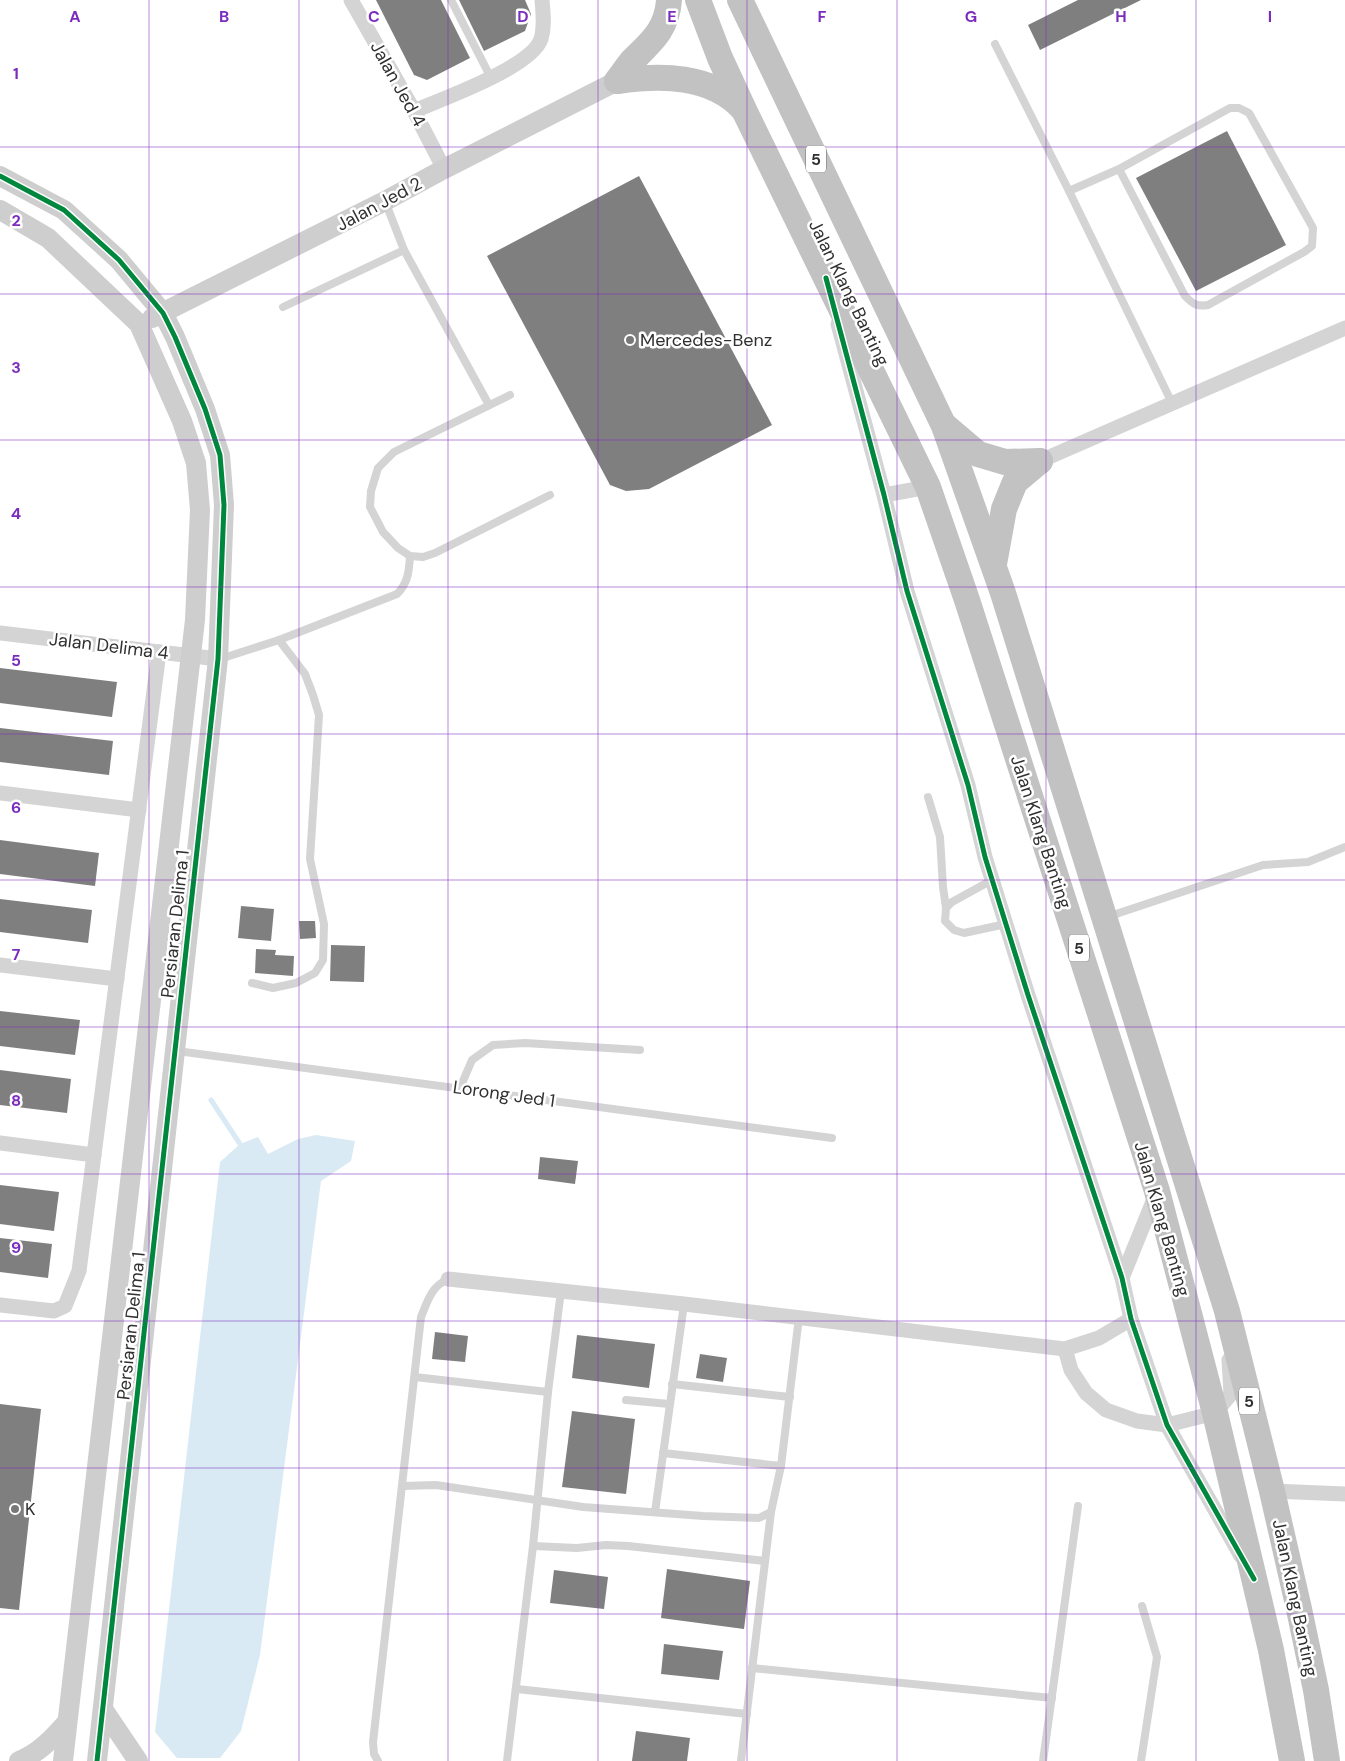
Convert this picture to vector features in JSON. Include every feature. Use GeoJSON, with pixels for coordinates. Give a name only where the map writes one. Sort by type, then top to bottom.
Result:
{"type":"FeatureCollection","features":[{"type":"Feature","properties":{"kind":"highway"},"geometry":{"type":"LineString","coordinates":[[617,81],[630,63],[648,47],[660,31],[668,10],[669,0]]}},
{"type":"Feature","properties":{"kind":"highway","name":"Jalan Klang Banting"},"geometry":{"type":"LineString","coordinates":[[698,0],[720,58],[745,112],[928,487],[970,610],[1157,1191],[1215,1414],[1271,1650],[1292,1761]]}},
{"type":"Feature","properties":{"kind":"highway","name":"Jalan Klang Banting"},"geometry":{"type":"LineString","coordinates":[[740,0],[944,426],[994,566],[1226,1311],[1272,1491],[1316,1690],[1326,1761]]}},
{"type":"Feature","properties":{"kind":"highway"},"geometry":{"type":"LineString","coordinates":[[617,81],[650,77],[684,79],[705,84],[724,93],[745,112]]}},
{"type":"Feature","properties":{"kind":"highway"},"geometry":{"type":"LineString","coordinates":[[944,426],[978,454],[1005,462],[1040,461]]}},
{"type":"Feature","properties":{"kind":"highway"},"geometry":{"type":"LineString","coordinates":[[994,566],[1004,509],[1015,482],[1040,461]]}},
{"type":"Feature","properties":{"kind":"highway"},"geometry":{"type":"LineString","coordinates":[[928,487],[947,495],[956,508],[991,616],[1060,774]]}},
{"type":"Feature","properties":{"kind":"street","name":"Jalan Jed 4"},"geometry":{"type":"LineString","coordinates":[[351,0],[414,111],[444,169]]}},
{"type":"Feature","properties":{"kind":"street"},"geometry":{"type":"LineString","coordinates":[[414,111],[491,78],[527,56],[540,40],[544,19],[542,0]]}},
{"type":"Feature","properties":{"kind":"street","name":"Jalan Jed 2"},"geometry":{"type":"LineString","coordinates":[[139,324],[385,201],[617,81]]}},
{"type":"Feature","properties":{"kind":"street","name":"Persiaran Delima 1"},"geometry":{"type":"LineString","coordinates":[[0,176],[64,210],[119,260],[163,313],[205,409],[220,455],[224,505],[218,659],[97,1761]]}},
{"type":"Feature","properties":{"kind":"street","name":"Persiaran Delima 1"},"geometry":{"type":"LineString","coordinates":[[0,210],[48,238],[139,324],[182,421],[196,463],[200,510],[195,620],[63,1761]]}},
{"type":"Feature","properties":{"kind":"street"},"geometry":{"type":"LineString","coordinates":[[826,278],[884,495],[907,591],[968,785],[992,880],[1122,1278],[1131,1319],[1167,1425],[1254,1579]]}},
{"type":"Feature","properties":{"kind":"street"},"geometry":{"type":"LineString","coordinates":[[1040,461],[1345,328]]}},
{"type":"Feature","properties":{"kind":"street"},"geometry":{"type":"LineString","coordinates":[[884,495],[928,487]]}},
{"type":"Feature","properties":{"kind":"street","name":"Jalan Delima 4"},"geometry":{"type":"LineString","coordinates":[[0,633],[218,659]]}},
{"type":"Feature","properties":{"kind":"street"},"geometry":{"type":"LineString","coordinates":[[0,1305],[54,1311],[65,1306],[79,1271],[159,652]]}},
{"type":"Feature","properties":{"kind":"street"},"geometry":{"type":"LineString","coordinates":[[0,794],[139,810]]}},
{"type":"Feature","properties":{"kind":"street"},"geometry":{"type":"LineString","coordinates":[[0,965],[117,979]]}},
{"type":"Feature","properties":{"kind":"street"},"geometry":{"type":"LineString","coordinates":[[0,1144],[94,1156]]}},
{"type":"Feature","properties":{"kind":"street"},"geometry":{"type":"LineString","coordinates":[[1122,1278],[1157,1191]]}},
{"type":"Feature","properties":{"kind":"street"},"geometry":{"type":"LineString","coordinates":[[448,1279],[799,1317],[1065,1349],[1099,1338],[1131,1319]]}},
{"type":"Feature","properties":{"kind":"street"},"geometry":{"type":"LineString","coordinates":[[1065,1349],[1071,1370],[1086,1393],[1106,1410],[1137,1421],[1167,1425],[1215,1414],[1231,1394],[1226,1311]]}},
{"type":"Feature","properties":{"kind":"street"},"geometry":{"type":"LineString","coordinates":[[1272,1491],[1345,1494]]}},
{"type":"Feature","properties":{"kind":"street"},"geometry":{"type":"LineString","coordinates":[[103,1709],[138,1761]]}},
{"type":"Feature","properties":{"kind":"street"},"geometry":{"type":"LineString","coordinates":[[19,1761],[27,1758],[47,1744],[68,1722]]}},
{"type":"Feature","properties":{"kind":"lane"},"geometry":{"type":"LineString","coordinates":[[451,0],[491,78]]}},
{"type":"Feature","properties":{"kind":"lane"},"geometry":{"type":"LineString","coordinates":[[995,44],[1172,403]]}},
{"type":"Feature","properties":{"kind":"lane"},"geometry":{"type":"LineString","coordinates":[[1069,191],[1119,169],[1230,108],[1244,110],[1249,113],[1313,228],[1312,246],[1208,305],[1199,306],[1193,304],[1185,296],[1119,169]]}},
{"type":"Feature","properties":{"kind":"lane"},"geometry":{"type":"LineString","coordinates":[[385,201],[404,250],[489,405]]}},
{"type":"Feature","properties":{"kind":"lane"},"geometry":{"type":"LineString","coordinates":[[284,307],[404,250]]}},
{"type":"Feature","properties":{"kind":"lane"},"geometry":{"type":"LineString","coordinates":[[510,395],[394,452],[378,468],[371,491],[370,507],[383,532],[398,548],[410,556],[423,556],[435,553],[550,495]]}},
{"type":"Feature","properties":{"kind":"lane"},"geometry":{"type":"LineString","coordinates":[[218,659],[279,640],[397,594],[404,586],[409,572],[410,556]]}},
{"type":"Feature","properties":{"kind":"lane"},"geometry":{"type":"LineString","coordinates":[[252,983],[273,988],[296,983],[315,974],[323,960],[324,924],[310,859],[319,715],[314,695],[305,674],[279,640]]}},
{"type":"Feature","properties":{"kind":"lane"},"geometry":{"type":"LineString","coordinates":[[928,797],[940,837],[946,921],[954,930],[964,933],[1006,924]]}},
{"type":"Feature","properties":{"kind":"lane"},"geometry":{"type":"LineString","coordinates":[[1103,918],[1263,865],[1308,862],[1345,847]]}},
{"type":"Feature","properties":{"kind":"lane"},"geometry":{"type":"LineString","coordinates":[[946,908],[952,902],[992,880]]}},
{"type":"Feature","properties":{"kind":"lane"},"geometry":{"type":"LineString","coordinates":[[460,1088],[472,1060],[493,1045],[525,1043],[640,1050]]}},
{"type":"Feature","properties":{"kind":"lane","name":"Lorong Jed 1"},"geometry":{"type":"LineString","coordinates":[[175,1050],[832,1138]]}},
{"type":"Feature","properties":{"kind":"lane"},"geometry":{"type":"LineString","coordinates":[[378,1761],[374,1754],[373,1742],[422,1316],[430,1294],[438,1284],[448,1279]]}},
{"type":"Feature","properties":{"kind":"lane"},"geometry":{"type":"LineString","coordinates":[[507,1761],[534,1546],[548,1392],[561,1291]]}},
{"type":"Feature","properties":{"kind":"lane"},"geometry":{"type":"LineString","coordinates":[[655,1512],[684,1304]]}},
{"type":"Feature","properties":{"kind":"lane"},"geometry":{"type":"LineString","coordinates":[[741,1761],[771,1512],[781,1466],[799,1317]]}},
{"type":"Feature","properties":{"kind":"lane"},"geometry":{"type":"LineString","coordinates":[[110,1359],[140,1365]]}},
{"type":"Feature","properties":{"kind":"lane"},"geometry":{"type":"LineString","coordinates":[[415,1377],[548,1392]]}},
{"type":"Feature","properties":{"kind":"lane"},"geometry":{"type":"LineString","coordinates":[[672,1384],[790,1397]]}},
{"type":"Feature","properties":{"kind":"lane"},"geometry":{"type":"LineString","coordinates":[[626,1400],[669,1404]]}},
{"type":"Feature","properties":{"kind":"lane"},"geometry":{"type":"LineString","coordinates":[[663,1453],[781,1466]]}},
{"type":"Feature","properties":{"kind":"lane"},"geometry":{"type":"LineString","coordinates":[[403,1486],[436,1485],[582,1507],[759,1518],[771,1512]]}},
{"type":"Feature","properties":{"kind":"lane"},"geometry":{"type":"LineString","coordinates":[[1043,1761],[1078,1506]]}},
{"type":"Feature","properties":{"kind":"lane"},"geometry":{"type":"LineString","coordinates":[[534,1546],[577,1548],[606,1545],[628,1546],[766,1561]]}},
{"type":"Feature","properties":{"kind":"lane"},"geometry":{"type":"LineString","coordinates":[[1141,1761],[1157,1657],[1142,1606]]}},
{"type":"Feature","properties":{"kind":"lane"},"geometry":{"type":"LineString","coordinates":[[752,1668],[1052,1698]]}},
{"type":"Feature","properties":{"kind":"lane"},"geometry":{"type":"LineString","coordinates":[[516,1689],[747,1714]]}},
{"type":"Feature","properties":{"kind":"shaded area"},"geometry":{"type":"Polygon","coordinates":[[[316,1135],[355,1141],[351,1161],[321,1181],[260,1655],[241,1731],[220,1758],[177,1758],[155,1732],[220,1162],[240,1144],[258,1137],[268,1154],[298,1139],[316,1135]]]}},
{"type":"Feature","properties":{"kind":"building"},"geometry":{"type":"Polygon","coordinates":[[[376,0],[441,0],[470,58],[427,80],[414,75],[376,0]]]}},
{"type":"Feature","properties":{"kind":"building"},"geometry":{"type":"Polygon","coordinates":[[[459,0],[525,0],[531,14],[525,31],[484,51],[459,0]]]}},
{"type":"Feature","properties":{"kind":"building"},"geometry":{"type":"Polygon","coordinates":[[[1078,0],[1141,0],[1040,50],[1028,25],[1078,0]]]}},
{"type":"Feature","properties":{"kind":"building"},"geometry":{"type":"Polygon","coordinates":[[[1227,131],[1286,245],[1196,291],[1136,178],[1227,131]]]}},
{"type":"Feature","properties":{"kind":"building","name":"Mercedes-Benz"},"geometry":{"type":"Polygon","coordinates":[[[639,176],[772,425],[649,489],[626,491],[610,485],[487,256],[639,176]]]}},
{"type":"Feature","properties":{"kind":"building"},"geometry":{"type":"Polygon","coordinates":[[[0,668],[117,682],[112,717],[0,703],[0,668]]]}},
{"type":"Feature","properties":{"kind":"building"},"geometry":{"type":"Polygon","coordinates":[[[0,728],[113,741],[109,775],[0,762],[0,728]]]}},
{"type":"Feature","properties":{"kind":"building"},"geometry":{"type":"Polygon","coordinates":[[[0,840],[99,853],[95,886],[0,874],[0,840]]]}},
{"type":"Feature","properties":{"kind":"building"},"geometry":{"type":"Polygon","coordinates":[[[0,899],[92,910],[88,943],[0,932],[0,899]]]}},
{"type":"Feature","properties":{"kind":"building"},"geometry":{"type":"Polygon","coordinates":[[[241,906],[274,909],[271,941],[238,938],[241,906]]]}},
{"type":"Feature","properties":{"kind":"building"},"geometry":{"type":"Polygon","coordinates":[[[299,921],[315,921],[316,938],[300,939],[299,921]]]}},
{"type":"Feature","properties":{"kind":"building"},"geometry":{"type":"Polygon","coordinates":[[[331,945],[365,946],[364,982],[330,981],[331,945]]]}},
{"type":"Feature","properties":{"kind":"building"},"geometry":{"type":"Polygon","coordinates":[[[256,949],[276,950],[275,955],[294,956],[293,976],[255,973],[256,949]]]}},
{"type":"Feature","properties":{"kind":"building"},"geometry":{"type":"Polygon","coordinates":[[[0,1011],[80,1020],[75,1055],[0,1046],[0,1011]]]}},
{"type":"Feature","properties":{"kind":"building"},"geometry":{"type":"Polygon","coordinates":[[[0,1070],[71,1079],[67,1113],[0,1105],[0,1070]]]}},
{"type":"Feature","properties":{"kind":"building"},"geometry":{"type":"Polygon","coordinates":[[[540,1157],[578,1161],[575,1184],[538,1179],[540,1157]]]}},
{"type":"Feature","properties":{"kind":"building"},"geometry":{"type":"Polygon","coordinates":[[[0,1185],[59,1192],[54,1231],[0,1224],[0,1185]]]}},
{"type":"Feature","properties":{"kind":"building"},"geometry":{"type":"Polygon","coordinates":[[[0,1238],[52,1244],[48,1278],[0,1272],[0,1238]]]}},
{"type":"Feature","properties":{"kind":"building"},"geometry":{"type":"Polygon","coordinates":[[[435,1332],[468,1336],[465,1362],[432,1359],[435,1332]]]}},
{"type":"Feature","properties":{"kind":"building"},"geometry":{"type":"Polygon","coordinates":[[[577,1335],[655,1344],[649,1388],[572,1378],[577,1335]]]}},
{"type":"Feature","properties":{"kind":"building"},"geometry":{"type":"Polygon","coordinates":[[[700,1354],[727,1358],[723,1382],[696,1378],[700,1354]]]}},
{"type":"Feature","properties":{"kind":"building","name":"K"},"geometry":{"type":"Polygon","coordinates":[[[0,1404],[41,1409],[19,1610],[0,1608],[0,1404]]]}},
{"type":"Feature","properties":{"kind":"building"},"geometry":{"type":"Polygon","coordinates":[[[572,1411],[635,1419],[626,1494],[562,1487],[572,1411]]]}},
{"type":"Feature","properties":{"kind":"building"},"geometry":{"type":"Polygon","coordinates":[[[667,1569],[750,1581],[744,1629],[661,1618],[667,1569]]]}},
{"type":"Feature","properties":{"kind":"building"},"geometry":{"type":"Polygon","coordinates":[[[554,1570],[608,1577],[604,1609],[550,1603],[554,1570]]]}},
{"type":"Feature","properties":{"kind":"building"},"geometry":{"type":"Polygon","coordinates":[[[664,1644],[723,1651],[719,1680],[661,1674],[664,1644]]]}},
{"type":"Feature","properties":{"kind":"building"},"geometry":{"type":"Polygon","coordinates":[[[636,1731],[690,1738],[687,1761],[632,1761],[636,1731]]]}},
{"type":"Feature","properties":{"kind":"waterway"},"geometry":{"type":"LineString","coordinates":[[211,1100],[240,1144]]}},
{"type":"Feature","properties":{"kind":"cycle path"},"geometry":{"type":"LineString","coordinates":[[0,176],[64,210],[119,260],[163,313],[205,409],[220,455],[224,505],[218,659],[97,1761]]}},
{"type":"Feature","properties":{"kind":"cycle path"},"geometry":{"type":"LineString","coordinates":[[826,278],[884,495],[907,591],[968,785],[985,857],[1028,995],[1122,1278],[1131,1319],[1167,1425],[1254,1579]]}},
{"type":"Feature","properties":{"kind":"place","name":"Mercedes-Benz"},"geometry":{"type":"Point","coordinates":[630,340]}},
{"type":"Feature","properties":{"kind":"place","name":"K"},"geometry":{"type":"Point","coordinates":[15,1509]}}]}
